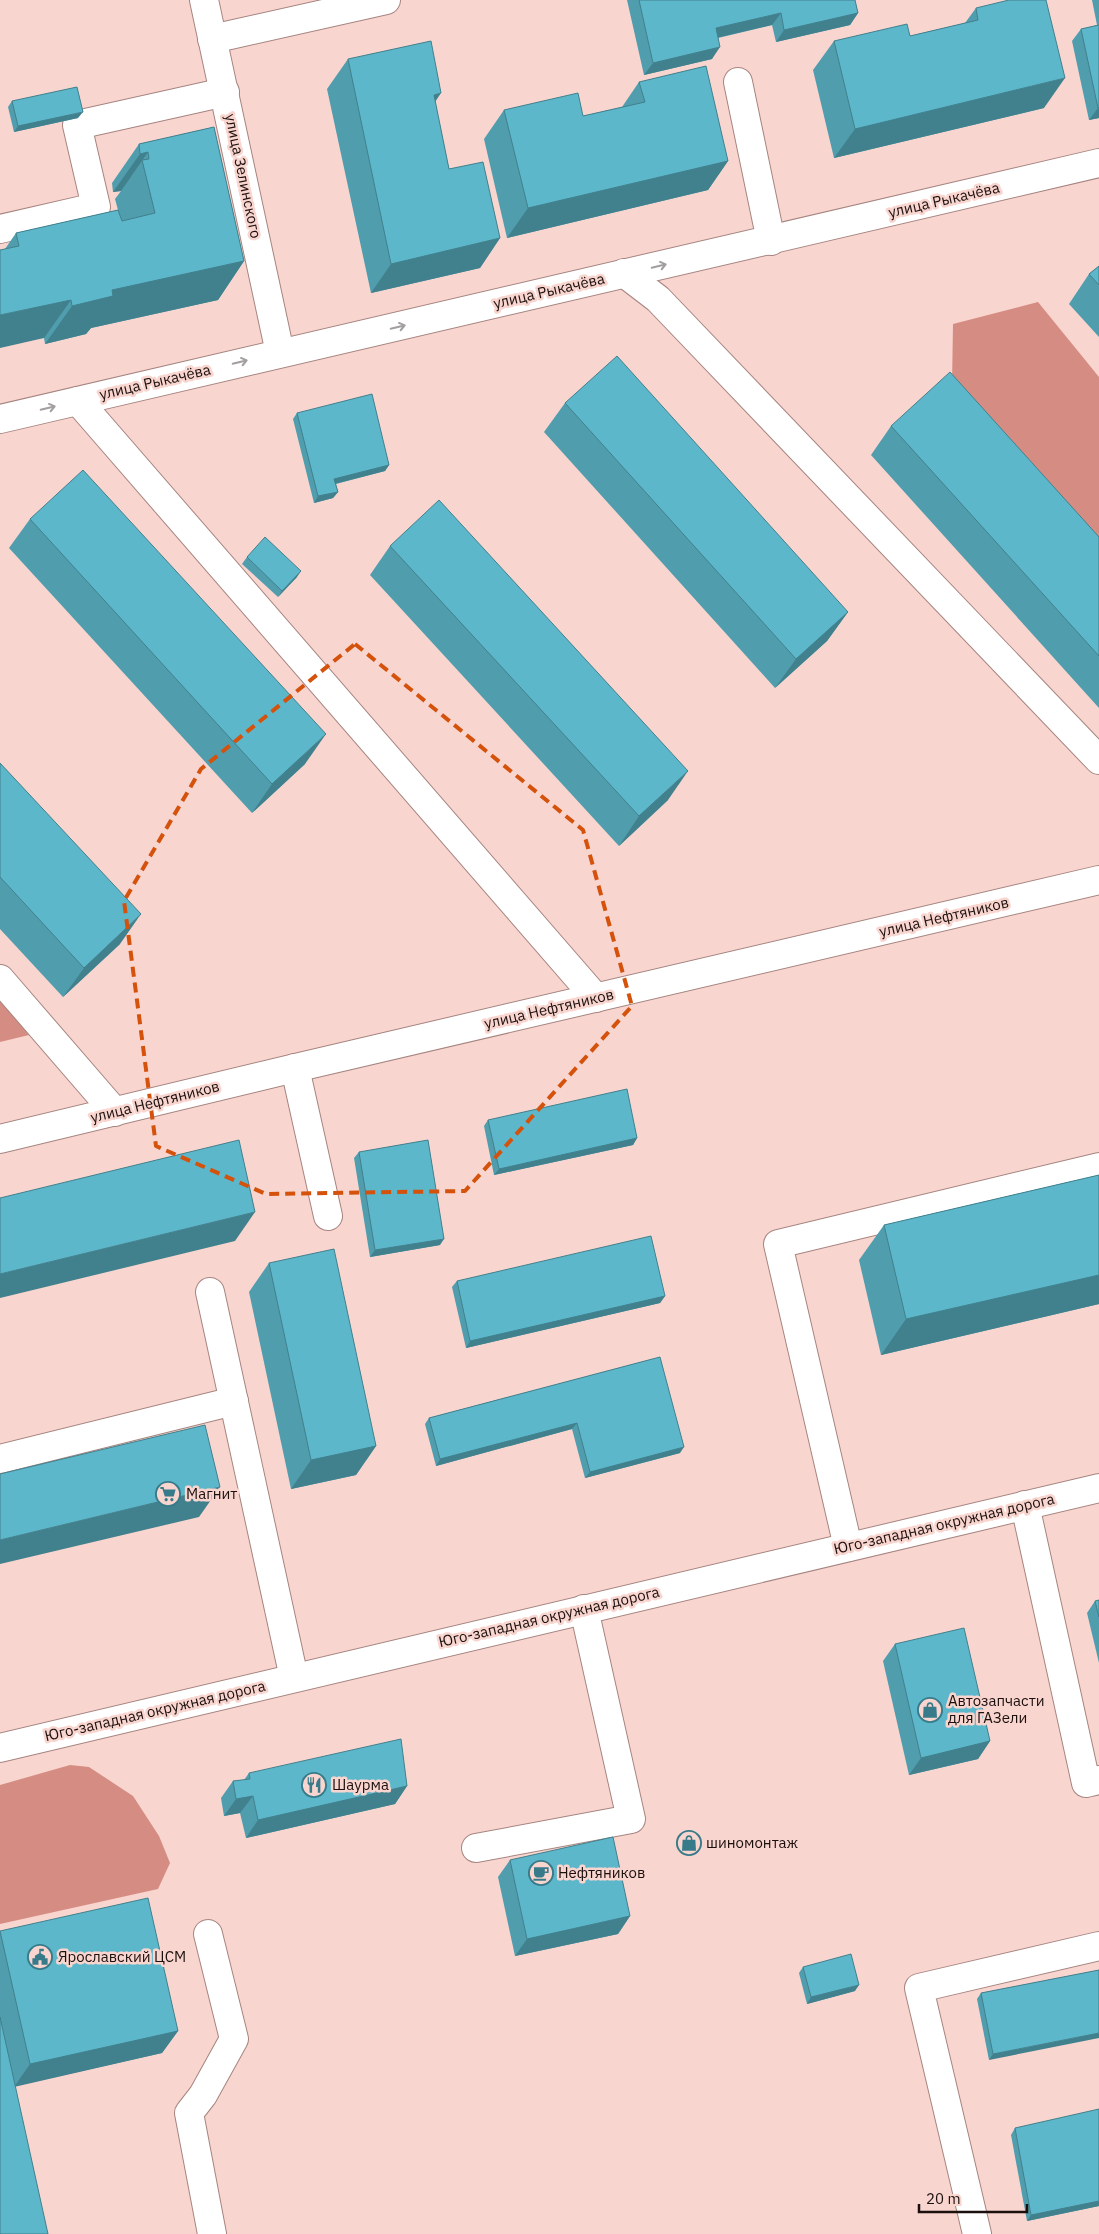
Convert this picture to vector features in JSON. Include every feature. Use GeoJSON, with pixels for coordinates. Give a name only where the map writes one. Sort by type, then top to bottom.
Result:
{"type":"FeatureCollection","features":[{"type":"Feature","properties":{"kind":"main road","name":"улица Зелинского"},"geometry":{"type":"LineString","coordinates":[[204,0],[280,353]]}},
{"type":"Feature","properties":{"kind":"main road"},"geometry":{"type":"LineString","coordinates":[[212,39],[386,0]]}},
{"type":"Feature","properties":{"kind":"main road"},"geometry":{"type":"LineString","coordinates":[[738,82],[770,240]]}},
{"type":"Feature","properties":{"kind":"main road"},"geometry":{"type":"LineString","coordinates":[[0,229],[96,207],[77,125],[225,92]]}},
{"type":"Feature","properties":{"kind":"main road","name":"улица Рыкачёва"},"geometry":{"type":"LineString","coordinates":[[0,419],[1099,163]]}},
{"type":"Feature","properties":{"kind":"main road"},"geometry":{"type":"LineString","coordinates":[[624,273],[658,298],[1099,760]]}},
{"type":"Feature","properties":{"kind":"main road"},"geometry":{"type":"LineString","coordinates":[[78,401],[596,998]]}},
{"type":"Feature","properties":{"kind":"main road","name":"улица Нефтяников"},"geometry":{"type":"LineString","coordinates":[[0,1139],[1099,880]]}},
{"type":"Feature","properties":{"kind":"main road"},"geometry":{"type":"LineString","coordinates":[[0,980],[114,1112]]}},
{"type":"Feature","properties":{"kind":"main road"},"geometry":{"type":"LineString","coordinates":[[295,1068],[328,1216]]}},
{"type":"Feature","properties":{"kind":"main road"},"geometry":{"type":"LineString","coordinates":[[848,1547],[778,1244],[1099,1168]]}},
{"type":"Feature","properties":{"kind":"main road"},"geometry":{"type":"LineString","coordinates":[[210,1292],[294,1678]]}},
{"type":"Feature","properties":{"kind":"main road"},"geometry":{"type":"LineString","coordinates":[[0,1459],[234,1401]]}},
{"type":"Feature","properties":{"kind":"main road","name":"Юго-западная окружная дорога"},"geometry":{"type":"LineString","coordinates":[[0,1748],[1099,1488]]}},
{"type":"Feature","properties":{"kind":"main road"},"geometry":{"type":"LineString","coordinates":[[1025,1505],[1086,1783],[1099,1780]]}},
{"type":"Feature","properties":{"kind":"main road"},"geometry":{"type":"LineString","coordinates":[[476,1848],[631,1819],[584,1609]]}},
{"type":"Feature","properties":{"kind":"main road"},"geometry":{"type":"LineString","coordinates":[[208,1934],[234,2039],[203,2094],[189,2113],[212,2234]]}},
{"type":"Feature","properties":{"kind":"main road"},"geometry":{"type":"LineString","coordinates":[[977,2234],[919,1988],[1099,1946]]}},
{"type":"Feature","properties":{"kind":"highlighted area"},"geometry":{"type":"Polygon","coordinates":[[[355,644],[583,830],[632,1006],[465,1191],[266,1194],[156,1146],[124,901],[201,769],[355,644]]]}},
{"type":"Feature","properties":{"kind":"shaded area"},"geometry":{"type":"Polygon","coordinates":[[[1038,302],[1099,377],[1099,551],[952,385],[953,324],[1038,302]]]}},
{"type":"Feature","properties":{"kind":"shaded area"},"geometry":{"type":"Polygon","coordinates":[[[0,1000],[29,1035],[0,1042],[0,1000]]]}},
{"type":"Feature","properties":{"kind":"shaded area"},"geometry":{"type":"Polygon","coordinates":[[[70,1765],[89,1767],[133,1796],[159,1836],[170,1863],[158,1889],[0,1924],[0,1785],[70,1765]]]}},
{"type":"Feature","properties":{"kind":"building"},"geometry":{"type":"Polygon","coordinates":[[[639,0],[855,0],[858,13],[784,30],[781,13],[716,28],[720,47],[653,63],[639,0]]]}},
{"type":"Feature","properties":{"kind":"building"},"geometry":{"type":"Polygon","coordinates":[[[1009,0],[1046,0],[1065,78],[855,129],[834,41],[907,24],[910,36],[978,20],[976,8],[1009,0]]]}},
{"type":"Feature","properties":{"kind":"building"},"geometry":{"type":"Polygon","coordinates":[[[1099,25],[1099,107],[1098,108],[1081,29],[1099,25]]]}},
{"type":"Feature","properties":{"kind":"building"},"geometry":{"type":"Polygon","coordinates":[[[431,41],[441,93],[434,95],[449,169],[483,162],[500,238],[391,264],[348,59],[431,41]]]}},
{"type":"Feature","properties":{"kind":"building"},"geometry":{"type":"Polygon","coordinates":[[[706,66],[728,161],[528,208],[504,110],[578,93],[583,116],[645,102],[639,82],[706,66]]]}},
{"type":"Feature","properties":{"kind":"building"},"geometry":{"type":"Polygon","coordinates":[[[77,87],[83,112],[18,126],[12,101],[77,87]]]}},
{"type":"Feature","properties":{"kind":"building"},"geometry":{"type":"Polygon","coordinates":[[[214,127],[244,261],[112,290],[113,296],[72,306],[71,300],[0,315],[0,250],[19,246],[16,233],[118,210],[122,221],[155,213],[142,160],[149,159],[148,152],[140,154],[139,144],[214,127]]]}},
{"type":"Feature","properties":{"kind":"building"},"geometry":{"type":"Polygon","coordinates":[[[1099,266],[1099,285],[1089,274],[1099,266]]]}},
{"type":"Feature","properties":{"kind":"building"},"geometry":{"type":"Polygon","coordinates":[[[617,356],[848,612],[796,659],[565,403],[617,356]]]}},
{"type":"Feature","properties":{"kind":"building"},"geometry":{"type":"Polygon","coordinates":[[[950,372],[1099,537],[1099,656],[891,426],[950,372]]]}},
{"type":"Feature","properties":{"kind":"building"},"geometry":{"type":"Polygon","coordinates":[[[372,394],[389,465],[334,479],[338,492],[318,496],[297,413],[372,394]]]}},
{"type":"Feature","properties":{"kind":"building"},"geometry":{"type":"Polygon","coordinates":[[[83,470],[326,734],[272,784],[30,519],[83,470]]]}},
{"type":"Feature","properties":{"kind":"building"},"geometry":{"type":"Polygon","coordinates":[[[439,500],[688,771],[639,816],[390,546],[439,500]]]}},
{"type":"Feature","properties":{"kind":"building"},"geometry":{"type":"Polygon","coordinates":[[[265,537],[301,571],[282,591],[247,557],[265,537]]]}},
{"type":"Feature","properties":{"kind":"building"},"geometry":{"type":"Polygon","coordinates":[[[0,763],[141,914],[84,968],[0,877],[0,763]]]}},
{"type":"Feature","properties":{"kind":"building"},"geometry":{"type":"Polygon","coordinates":[[[627,1089],[637,1138],[499,1169],[488,1120],[627,1089]]]}},
{"type":"Feature","properties":{"kind":"building"},"geometry":{"type":"Polygon","coordinates":[[[239,1140],[255,1212],[0,1274],[0,1198],[239,1140]]]}},
{"type":"Feature","properties":{"kind":"building"},"geometry":{"type":"Polygon","coordinates":[[[428,1140],[444,1239],[375,1250],[359,1152],[428,1140]]]}},
{"type":"Feature","properties":{"kind":"building"},"geometry":{"type":"Polygon","coordinates":[[[1099,1175],[1099,1275],[906,1319],[884,1225],[1099,1175]]]}},
{"type":"Feature","properties":{"kind":"building"},"geometry":{"type":"Polygon","coordinates":[[[651,1236],[665,1296],[470,1341],[457,1281],[651,1236]]]}},
{"type":"Feature","properties":{"kind":"building"},"geometry":{"type":"Polygon","coordinates":[[[334,1249],[376,1446],[311,1460],[269,1263],[334,1249]]]}},
{"type":"Feature","properties":{"kind":"building"},"geometry":{"type":"Polygon","coordinates":[[[660,1357],[684,1447],[590,1472],[577,1423],[440,1459],[429,1418],[660,1357]]]}},
{"type":"Feature","properties":{"kind":"building"},"geometry":{"type":"Polygon","coordinates":[[[205,1425],[220,1487],[0,1540],[0,1474],[205,1425]]]}},
{"type":"Feature","properties":{"kind":"building"},"geometry":{"type":"Polygon","coordinates":[[[1099,1600],[1099,1617],[1095,1601],[1099,1600]]]}},
{"type":"Feature","properties":{"kind":"building","name":"Автозапчасти для ГАЗели"},"geometry":{"type":"Polygon","coordinates":[[[964,1628],[990,1741],[921,1758],[895,1644],[964,1628]]]}},
{"type":"Feature","properties":{"kind":"building"},"geometry":{"type":"Polygon","coordinates":[[[401,1739],[407,1786],[258,1820],[253,1796],[236,1799],[233,1781],[250,1779],[249,1773],[401,1739]]]}},
{"type":"Feature","properties":{"kind":"building"},"geometry":{"type":"Polygon","coordinates":[[[613,1837],[630,1916],[527,1939],[510,1860],[613,1837]]]}},
{"type":"Feature","properties":{"kind":"building"},"geometry":{"type":"Polygon","coordinates":[[[148,1898],[178,2031],[30,2064],[0,1931],[148,1898]]]}},
{"type":"Feature","properties":{"kind":"building"},"geometry":{"type":"Polygon","coordinates":[[[851,1954],[859,1985],[811,1997],[803,1967],[851,1954]]]}},
{"type":"Feature","properties":{"kind":"building"},"geometry":{"type":"Polygon","coordinates":[[[1099,1970],[1099,2033],[993,2054],[981,1993],[1099,1970]]]}},
{"type":"Feature","properties":{"kind":"building"},"geometry":{"type":"Polygon","coordinates":[[[0,2017],[48,2234],[0,2234],[0,2017]]]}},
{"type":"Feature","properties":{"kind":"building"},"geometry":{"type":"Polygon","coordinates":[[[1099,2109],[1099,2201],[1031,2215],[1015,2128],[1099,2109]]]}},
{"type":"Feature","properties":{"kind":"place","name":"Магнит"},"geometry":{"type":"Point","coordinates":[168,1494]}},
{"type":"Feature","properties":{"kind":"place","name":"Автозапчасти для ГАЗели"},"geometry":{"type":"Point","coordinates":[930,1710]}},
{"type":"Feature","properties":{"kind":"place","name":"Шаурма"},"geometry":{"type":"Point","coordinates":[314,1785]}},
{"type":"Feature","properties":{"kind":"place","name":"шиномонтаж"},"geometry":{"type":"Point","coordinates":[689,1843]}},
{"type":"Feature","properties":{"kind":"place","name":"Нефтяников"},"geometry":{"type":"Point","coordinates":[541,1873]}},
{"type":"Feature","properties":{"kind":"place","name":"Ярославский ЦСМ"},"geometry":{"type":"Point","coordinates":[40,1957]}}]}
